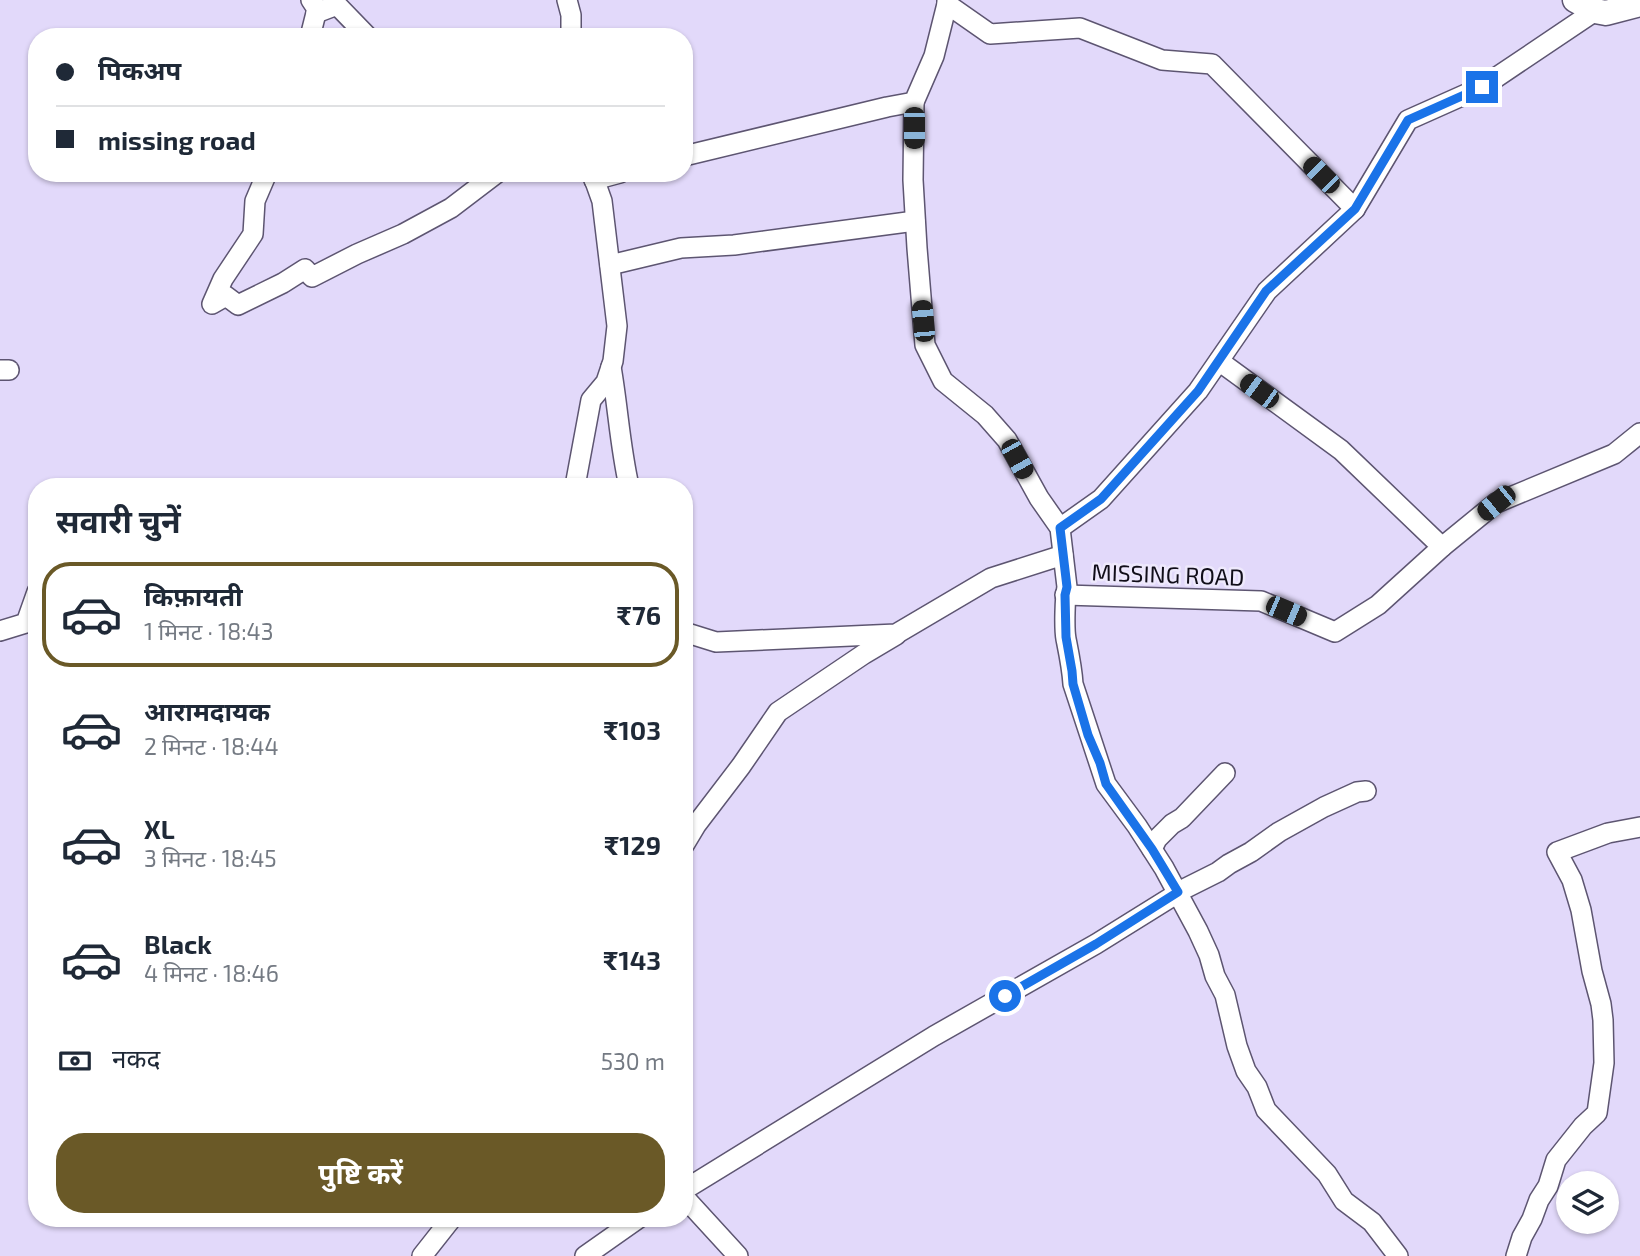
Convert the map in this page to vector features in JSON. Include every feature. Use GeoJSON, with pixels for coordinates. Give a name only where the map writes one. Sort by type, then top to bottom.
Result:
{"type":"FeatureCollection","features":[{"type":"Feature","properties":{"kind":"main road"},"geometry":{"type":"LineString","coordinates":[[1585,6],[1606,13],[1640,4]]}},
{"type":"Feature","properties":{"kind":"street"},"geometry":{"type":"LineString","coordinates":[[567,0],[571,28]]}},
{"type":"Feature","properties":{"kind":"street"},"geometry":{"type":"LineString","coordinates":[[1355,209],[1212,64],[1163,61],[1080,28],[990,34],[947,2],[934,56],[914,102],[913,180],[925,345],[943,381],[985,415],[1007,440],[1039,498],[1060,528],[1067,587],[1066,637],[1073,684],[1088,735],[1106,784],[1152,849],[1198,931],[1225,995],[1246,1071],[1257,1087],[1266,1110],[1327,1174],[1344,1201],[1372,1222],[1398,1256]]}},
{"type":"Feature","properties":{"kind":"street"},"geometry":{"type":"LineString","coordinates":[[311,28],[314,6],[337,5],[359,28]]}},
{"type":"Feature","properties":{"kind":"street"},"geometry":{"type":"LineString","coordinates":[[1060,528],[1101,499],[1198,391],[1266,291],[1355,209],[1408,120],[1482,87],[1585,6]]}},
{"type":"Feature","properties":{"kind":"street"},"geometry":{"type":"LineString","coordinates":[[693,154],[914,102]]}},
{"type":"Feature","properties":{"kind":"street"},"geometry":{"type":"LineString","coordinates":[[263,182],[256,201],[253,234],[223,279],[212,304],[226,296],[238,305],[283,284],[305,269],[312,277],[451,208],[485,182]]}},
{"type":"Feature","properties":{"kind":"street"},"geometry":{"type":"LineString","coordinates":[[576,478],[591,400],[606,382],[617,326],[602,201],[595,182]]}},
{"type":"Feature","properties":{"kind":"street"},"geometry":{"type":"LineString","coordinates":[[610,265],[681,248],[734,245],[915,221]]}},
{"type":"Feature","properties":{"kind":"street"},"geometry":{"type":"LineString","coordinates":[[1219,361],[1341,450],[1442,547]]}},
{"type":"Feature","properties":{"kind":"street"},"geometry":{"type":"LineString","coordinates":[[611,367],[627,478]]}},
{"type":"Feature","properties":{"kind":"street","name":"MISSING ROAD"},"geometry":{"type":"LineString","coordinates":[[1065,595],[1261,600],[1335,632],[1378,605],[1496,503],[1614,454],[1640,433]]}},
{"type":"Feature","properties":{"kind":"street"},"geometry":{"type":"LineString","coordinates":[[693,830],[778,712],[864,654],[990,578],[1063,555]]}},
{"type":"Feature","properties":{"kind":"street"},"geometry":{"type":"LineString","coordinates":[[0,631],[26,623],[28,617]]}},
{"type":"Feature","properties":{"kind":"street"},"geometry":{"type":"LineString","coordinates":[[693,635],[716,642],[897,634]]}},
{"type":"Feature","properties":{"kind":"street"},"geometry":{"type":"LineString","coordinates":[[1152,849],[1157,839],[1182,818],[1225,773]]}},
{"type":"Feature","properties":{"kind":"street"},"geometry":{"type":"LineString","coordinates":[[693,1184],[933,1036],[1096,944],[1178,892],[1251,852],[1279,832],[1324,807],[1357,792],[1366,791]]}},
{"type":"Feature","properties":{"kind":"street"},"geometry":{"type":"LineString","coordinates":[[1516,1256],[1522,1237],[1548,1186],[1556,1160],[1583,1126],[1597,1114],[1604,1063],[1601,1004],[1581,910],[1572,880],[1557,852],[1608,833],[1640,827]]}},
{"type":"Feature","properties":{"kind":"street"},"geometry":{"type":"LineString","coordinates":[[693,1207],[738,1256]]}},
{"type":"Feature","properties":{"kind":"street"},"geometry":{"type":"LineString","coordinates":[[422,1256],[445,1227]]}},
{"type":"Feature","properties":{"kind":"street"},"geometry":{"type":"LineString","coordinates":[[585,1256],[626,1227]]}},
{"type":"Feature","properties":{"kind":"route"},"geometry":{"type":"LineString","coordinates":[[1005,996],[1096,944],[1178,892],[1137,826],[1106,784],[1088,735],[1073,684],[1066,637],[1067,587],[1060,528],[1101,499],[1198,391],[1266,291],[1355,209],[1408,120],[1482,87]]}}]}
